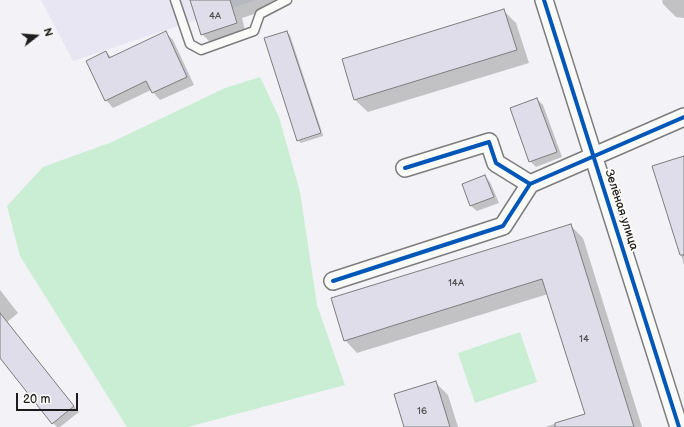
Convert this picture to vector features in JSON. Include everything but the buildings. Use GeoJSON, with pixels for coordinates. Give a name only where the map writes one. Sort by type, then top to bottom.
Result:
{"type":"FeatureCollection","features":[{"type":"Feature","properties":{"kind":"street","name":"Зелёная улица"},"geometry":{"type":"LineString","coordinates":[[544,0],[679,427]]}},
{"type":"Feature","properties":{"kind":"street"},"geometry":{"type":"LineString","coordinates":[[333,281],[503,226],[530,184],[684,118]]}},
{"type":"Feature","properties":{"kind":"street"},"geometry":{"type":"LineString","coordinates":[[405,168],[488,142],[496,163],[530,184]]}},
{"type":"Feature","properties":{"kind":"lane"},"geometry":{"type":"LineString","coordinates":[[176,0],[190,44],[201,50],[254,31],[260,14],[287,0]]}},
{"type":"Feature","properties":{"kind":"shaded area"},"geometry":{"type":"Polygon","coordinates":[[[41,0],[256,0],[73,61],[41,0]]]}},
{"type":"Feature","properties":{"kind":"green space"},"geometry":{"type":"Polygon","coordinates":[[[260,77],[279,117],[300,192],[317,305],[345,385],[188,427],[127,427],[20,256],[7,206],[43,167],[112,142],[225,88],[260,77]]]}},
{"type":"Feature","properties":{"kind":"green space"},"geometry":{"type":"Polygon","coordinates":[[[520,332],[537,382],[475,403],[458,353],[520,332]]]}},
{"type":"Feature","properties":{"kind":"cycle path"},"geometry":{"type":"LineString","coordinates":[[544,0],[679,427]]}},
{"type":"Feature","properties":{"kind":"cycle path"},"geometry":{"type":"LineString","coordinates":[[333,281],[503,226],[530,184],[684,117]]}},
{"type":"Feature","properties":{"kind":"cycle path"},"geometry":{"type":"LineString","coordinates":[[405,168],[489,142],[496,163],[530,184]]}}]}
